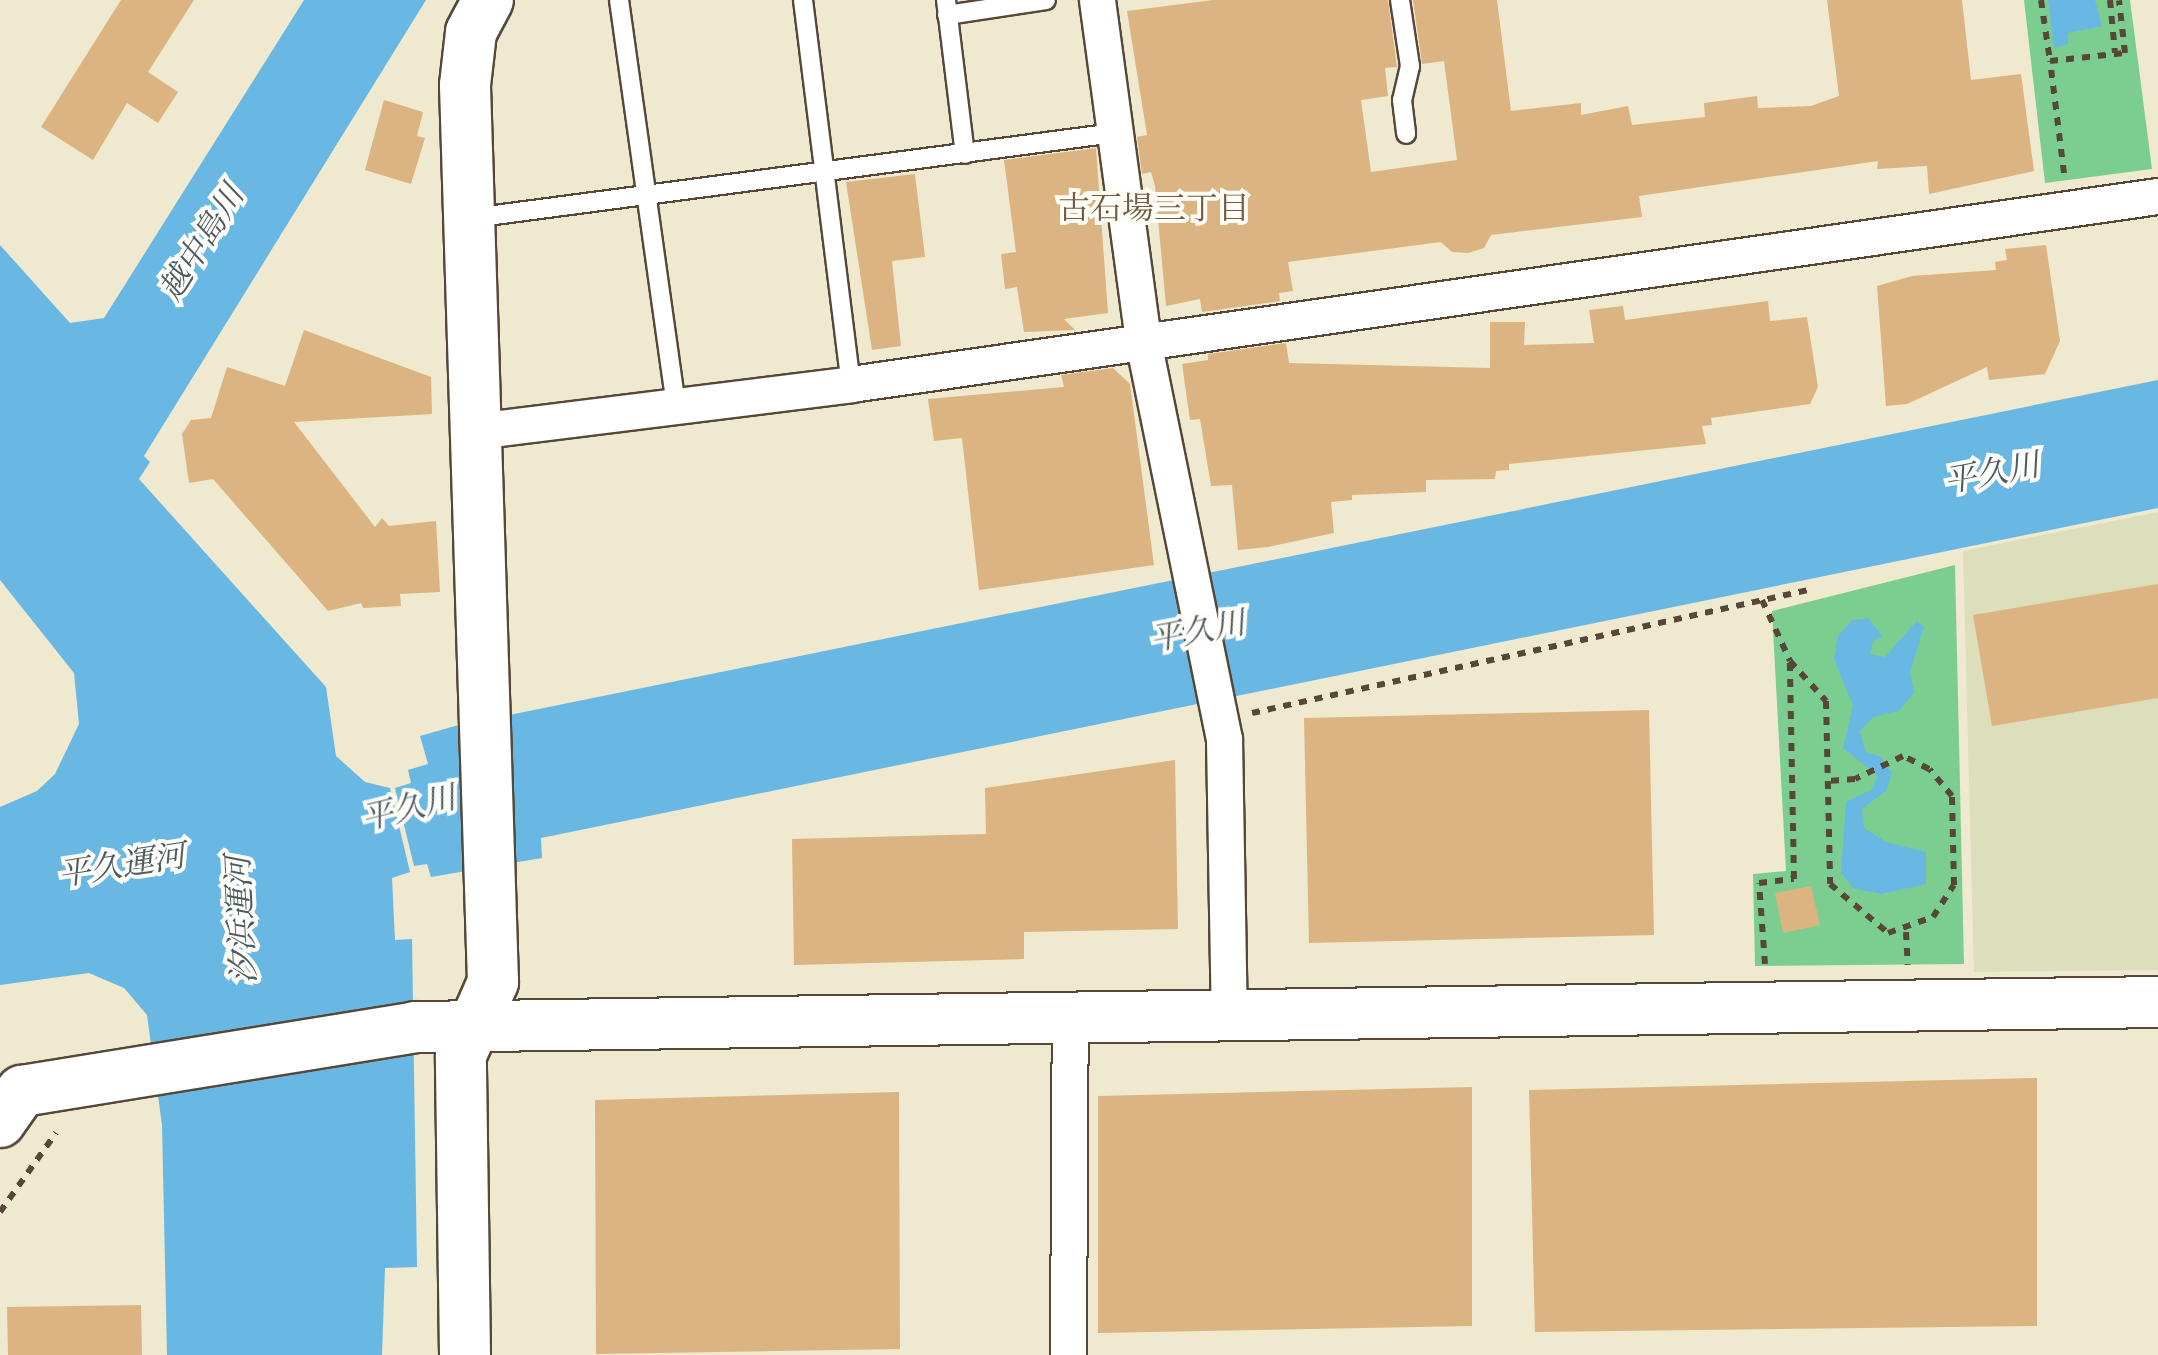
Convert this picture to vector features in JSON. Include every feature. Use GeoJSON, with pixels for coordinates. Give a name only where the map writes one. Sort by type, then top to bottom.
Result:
{"type":"FeatureCollection","features":[{"type":"Feature","properties":{"kind":"street"},"geometry":{"type":"LineString","coordinates":[[465,1355],[461,1056],[493,982],[465,58],[488,0]]}},
{"type":"Feature","properties":{"kind":"street"},"geometry":{"type":"LineString","coordinates":[[1102,1],[1114,133],[1142,341],[1186,566],[1229,711],[1229,1016]]}},
{"type":"Feature","properties":{"kind":"street"},"geometry":{"type":"LineString","coordinates":[[476,431],[851,384],[2158,196]]}},
{"type":"Feature","properties":{"kind":"street"},"geometry":{"type":"LineString","coordinates":[[0,1122],[22,1091],[408,1028],[2158,1002]]}},
{"type":"Feature","properties":{"kind":"street"},"geometry":{"type":"LineString","coordinates":[[1068,1355],[1070,1018]]}},
{"type":"Feature","properties":{"kind":"lane"},"geometry":{"type":"LineString","coordinates":[[619,0],[676,406]]}},
{"type":"Feature","properties":{"kind":"lane"},"geometry":{"type":"LineString","coordinates":[[803,0],[851,384]]}},
{"type":"Feature","properties":{"kind":"lane"},"geometry":{"type":"LineString","coordinates":[[965,154],[946,7],[1046,0]]}},
{"type":"Feature","properties":{"kind":"lane"},"geometry":{"type":"LineString","coordinates":[[1400,0],[1410,66],[1402,100],[1406,134]]}},
{"type":"Feature","properties":{"kind":"lane"},"geometry":{"type":"LineString","coordinates":[[472,218],[648,199],[1114,133]]}},
{"type":"Feature","properties":{"kind":"path"},"geometry":{"type":"LineString","coordinates":[[2041,0],[2068,210]]}},
{"type":"Feature","properties":{"kind":"path"},"geometry":{"type":"LineString","coordinates":[[2110,0],[2116,53]]}},
{"type":"Feature","properties":{"kind":"path"},"geometry":{"type":"LineString","coordinates":[[2050,61],[2125,53],[2119,0]]}},
{"type":"Feature","properties":{"kind":"path"},"geometry":{"type":"LineString","coordinates":[[1229,711],[1808,590]]}},
{"type":"Feature","properties":{"kind":"path"},"geometry":{"type":"LineString","coordinates":[[1762,600],[1790,662],[1826,700],[1830,884],[1888,933],[1906,932],[1933,918],[1954,885],[1952,796],[1929,769],[1903,756],[1856,779],[1828,781]]}},
{"type":"Feature","properties":{"kind":"path"},"geometry":{"type":"LineString","coordinates":[[1765,968],[1760,883],[1794,879],[1790,662]]}},
{"type":"Feature","properties":{"kind":"path"},"geometry":{"type":"LineString","coordinates":[[1906,932],[1910,982]]}},
{"type":"Feature","properties":{"kind":"path"},"geometry":{"type":"LineString","coordinates":[[0,1212],[56,1134]]}},
{"type":"Feature","properties":{"kind":"shaded area"},"geometry":{"type":"Polygon","coordinates":[[[2158,512],[2158,970],[1974,972],[1963,551],[2158,512]]]}},
{"type":"Feature","properties":{"kind":"green space"},"geometry":{"type":"Polygon","coordinates":[[[2024,0],[2130,0],[2152,169],[2045,183],[2024,0]]]}},
{"type":"Feature","properties":{"kind":"green space"},"geometry":{"type":"Polygon","coordinates":[[[1955,565],[1964,964],[1755,966],[1753,874],[1786,871],[1772,611],[1955,565]]]}},
{"type":"Feature","properties":{"kind":"water"},"geometry":{"type":"Polygon","coordinates":[[[304,0],[426,0],[144,456],[150,462],[139,479],[326,687],[336,756],[365,782],[390,788],[410,872],[392,878],[395,940],[412,939],[417,1267],[385,1268],[382,1355],[167,1355],[162,1125],[147,1015],[124,988],[89,973],[0,985],[0,807],[37,791],[55,774],[79,724],[74,673],[0,580],[0,245],[70,323],[104,318],[304,0]]]}},
{"type":"Feature","properties":{"kind":"water"},"geometry":{"type":"Polygon","coordinates":[[[2048,0],[2095,0],[2102,26],[2068,33],[2068,44],[2054,48],[2048,0]]]}},
{"type":"Feature","properties":{"kind":"water","name":"平久川"},"geometry":{"type":"Polygon","coordinates":[[[2158,380],[2158,508],[541,838],[542,858],[431,877],[427,864],[414,866],[395,788],[411,783],[408,770],[428,764],[420,736],[455,726],[2158,380]]]}},
{"type":"Feature","properties":{"kind":"water"},"geometry":{"type":"Polygon","coordinates":[[[1868,618],[1883,637],[1873,641],[1870,654],[1885,657],[1917,621],[1924,627],[1910,672],[1914,693],[1899,711],[1873,717],[1860,731],[1866,752],[1881,757],[1892,773],[1886,791],[1862,809],[1864,828],[1886,842],[1926,852],[1926,884],[1881,894],[1853,888],[1841,873],[1846,802],[1871,790],[1878,776],[1843,748],[1853,706],[1834,659],[1838,636],[1852,620],[1868,618]]]}},
{"type":"Feature","properties":{"kind":"building"},"geometry":{"type":"Polygon","coordinates":[[[121,0],[194,0],[148,72],[178,92],[158,123],[127,103],[93,160],[41,127],[121,0]]]}},
{"type":"Feature","properties":{"kind":"building"},"geometry":{"type":"Polygon","coordinates":[[[1213,0],[1388,0],[1397,67],[1385,68],[1388,96],[1361,100],[1371,172],[1457,160],[1444,61],[1422,64],[1413,0],[1497,0],[1511,111],[1581,103],[1581,115],[1628,106],[1632,125],[1705,117],[1704,103],[1757,96],[1758,108],[1811,106],[1839,96],[1827,0],[1962,0],[1971,80],[2021,74],[2034,171],[1929,194],[1927,166],[1877,169],[1878,161],[1639,196],[1642,217],[1491,235],[1484,248],[1468,253],[1452,252],[1441,242],[1288,262],[1293,291],[1279,293],[1280,301],[1202,312],[1200,299],[1166,306],[1155,186],[1151,172],[1142,174],[1137,137],[1147,135],[1127,11],[1213,0]]]}},
{"type":"Feature","properties":{"kind":"building"},"geometry":{"type":"Polygon","coordinates":[[[384,100],[423,112],[417,136],[425,138],[411,184],[365,170],[384,100]]]}},
{"type":"Feature","properties":{"kind":"building"},"geometry":{"type":"Polygon","coordinates":[[[1096,148],[1108,313],[1064,319],[1075,330],[1024,332],[1017,287],[1005,289],[1001,254],[1016,252],[1004,160],[1096,148]]]}},
{"type":"Feature","properties":{"kind":"building"},"geometry":{"type":"Polygon","coordinates":[[[915,174],[925,257],[892,261],[901,346],[872,350],[846,182],[915,174]]]}},
{"type":"Feature","properties":{"kind":"building"},"geometry":{"type":"Polygon","coordinates":[[[2046,245],[2060,341],[2045,374],[1989,380],[1987,367],[1907,404],[1886,406],[1877,286],[1912,276],[1996,270],[1995,262],[2007,260],[2005,249],[2046,245]]]}},
{"type":"Feature","properties":{"kind":"building"},"geometry":{"type":"Polygon","coordinates":[[[1768,301],[1770,321],[1807,317],[1818,387],[1810,404],[1711,418],[1712,425],[1702,426],[1706,444],[1509,464],[1509,470],[1496,471],[1495,479],[1426,480],[1426,492],[1352,495],[1352,500],[1331,502],[1334,533],[1268,547],[1238,550],[1232,485],[1211,486],[1200,419],[1190,420],[1182,364],[1208,360],[1208,354],[1286,343],[1289,363],[1490,368],[1490,322],[1525,322],[1524,345],[1594,343],[1589,310],[1623,306],[1625,320],[1768,301]]]}},
{"type":"Feature","properties":{"kind":"building"},"geometry":{"type":"Polygon","coordinates":[[[304,330],[431,377],[432,414],[294,422],[375,527],[382,518],[389,526],[436,521],[440,592],[400,594],[401,606],[363,608],[361,603],[328,611],[213,479],[189,483],[182,434],[191,420],[211,418],[227,367],[285,386],[304,330]]]}},
{"type":"Feature","properties":{"kind":"building"},"geometry":{"type":"Polygon","coordinates":[[[1113,368],[1130,384],[1154,565],[979,590],[962,438],[934,441],[928,399],[1064,387],[1061,375],[1113,368]]]}},
{"type":"Feature","properties":{"kind":"building"},"geometry":{"type":"Polygon","coordinates":[[[2158,584],[2158,698],[1992,726],[1973,615],[2158,584]]]}},
{"type":"Feature","properties":{"kind":"building"},"geometry":{"type":"Polygon","coordinates":[[[1649,710],[1654,935],[1309,943],[1304,718],[1649,710]]]}},
{"type":"Feature","properties":{"kind":"building"},"geometry":{"type":"Polygon","coordinates":[[[1175,760],[1178,929],[1024,932],[1024,959],[794,965],[792,839],[986,834],[985,788],[1175,760]]]}},
{"type":"Feature","properties":{"kind":"building"},"geometry":{"type":"Polygon","coordinates":[[[1811,886],[1820,925],[1783,933],[1775,893],[1811,886]]]}},
{"type":"Feature","properties":{"kind":"building"},"geometry":{"type":"Polygon","coordinates":[[[2037,1078],[2037,1326],[1535,1332],[1529,1090],[2037,1078]]]}},
{"type":"Feature","properties":{"kind":"building"},"geometry":{"type":"Polygon","coordinates":[[[1472,1087],[1472,1326],[1098,1333],[1098,1096],[1472,1087]]]}},
{"type":"Feature","properties":{"kind":"building"},"geometry":{"type":"Polygon","coordinates":[[[899,1092],[900,1349],[596,1354],[595,1100],[899,1092]]]}},
{"type":"Feature","properties":{"kind":"building"},"geometry":{"type":"Polygon","coordinates":[[[141,1305],[142,1355],[8,1355],[7,1307],[141,1305]]]}},
{"type":"Feature","properties":{"kind":"district","name":"古石場三丁目"},"geometry":{"type":"Point","coordinates":[1154,211]}},
{"type":"Feature","properties":{"kind":"water label","name":"越中島川"},"geometry":{"type":"Point","coordinates":[204,244]}},
{"type":"Feature","properties":{"kind":"water label","name":"平久運河"},"geometry":{"type":"Point","coordinates":[122,868]}},
{"type":"Feature","properties":{"kind":"water label","name":"汐浜運河"},"geometry":{"type":"Point","coordinates":[244,920]}}]}
